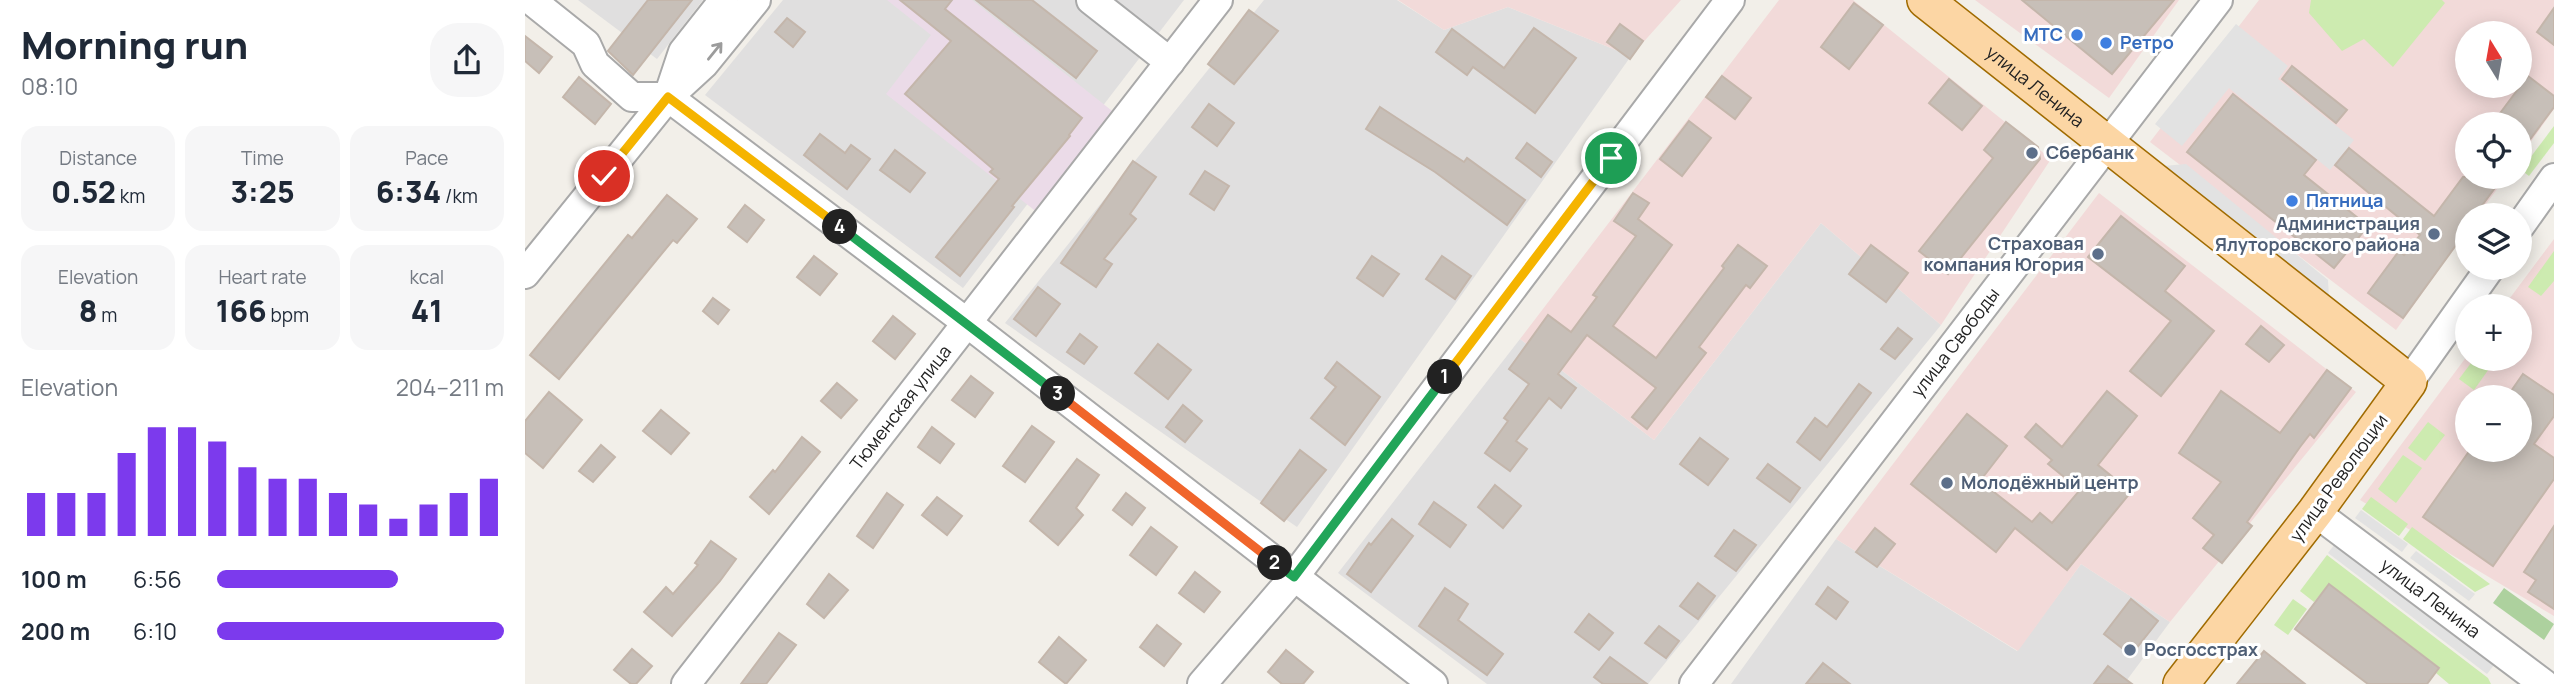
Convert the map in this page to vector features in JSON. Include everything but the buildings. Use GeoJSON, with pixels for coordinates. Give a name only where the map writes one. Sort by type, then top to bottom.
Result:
{"type":"FeatureCollection","features":[{"type":"Feature","properties":{"kind":"main road","name":"улица Ленина"},"geometry":{"type":"LineString","coordinates":[[1925,0],[2409,382]]}},
{"type":"Feature","properties":{"kind":"main road","name":"улица Революции"},"geometry":{"type":"LineString","coordinates":[[2181,684],[2315,512],[2409,382]]}},
{"type":"Feature","properties":{"kind":"street"},"geometry":{"type":"LineString","coordinates":[[531,0],[586,44],[595,64],[632,97],[668,97],[966,323],[1433,684]]}},
{"type":"Feature","properties":{"kind":"street"},"geometry":{"type":"LineString","coordinates":[[668,97],[683,52],[724,0]]}},
{"type":"Feature","properties":{"kind":"street"},"geometry":{"type":"LineString","coordinates":[[530,256],[668,97],[704,64],[756,0]]}},
{"type":"Feature","properties":{"kind":"street"},"geometry":{"type":"LineString","coordinates":[[1091,0],[1170,62]]}},
{"type":"Feature","properties":{"kind":"street","name":"Тюменская улица"},"geometry":{"type":"LineString","coordinates":[[686,684],[1218,0]]}},
{"type":"Feature","properties":{"kind":"street"},"geometry":{"type":"LineString","coordinates":[[1202,684],[1294,577],[1730,0]]}},
{"type":"Feature","properties":{"kind":"street","name":"улица Свободы"},"geometry":{"type":"LineString","coordinates":[[1694,684],[2218,0]]}},
{"type":"Feature","properties":{"kind":"street"},"geometry":{"type":"LineString","coordinates":[[2532,209],[2554,178]]}},
{"type":"Feature","properties":{"kind":"street","name":"улица Революции"},"geometry":{"type":"LineString","coordinates":[[2409,382],[2481,280]]}},
{"type":"Feature","properties":{"kind":"street","name":"улица Ленина"},"geometry":{"type":"LineString","coordinates":[[2315,512],[2544,684]]}},
{"type":"Feature","properties":{"kind":"shaded area"},"geometry":{"type":"Polygon","coordinates":[[[578,0],[703,0],[657,59],[578,0]]]}},
{"type":"Feature","properties":{"kind":"shaded area"},"geometry":{"type":"Polygon","coordinates":[[[783,0],[1184,0],[963,288],[705,95],[783,0]]]}},
{"type":"Feature","properties":{"kind":"shaded area"},"geometry":{"type":"Polygon","coordinates":[[[887,0],[972,0],[1116,114],[1038,213],[886,94],[931,35],[887,0]]]}},
{"type":"Feature","properties":{"kind":"shaded area"},"geometry":{"type":"Polygon","coordinates":[[[1264,0],[1397,0],[1444,30],[1508,7],[1631,56],[1297,527],[1005,323],[1264,0]]]}},
{"type":"Feature","properties":{"kind":"shaded area"},"geometry":{"type":"Polygon","coordinates":[[[1398,0],[1681,0],[1631,56],[1508,7],[1444,30],[1398,0]]]}},
{"type":"Feature","properties":{"kind":"shaded area"},"geometry":{"type":"Polygon","coordinates":[[[1779,0],[1853,0],[2051,159],[1941,325],[1821,223],[1654,440],[1520,339],[1779,0]]]}},
{"type":"Feature","properties":{"kind":"shaded area"},"geometry":{"type":"Polygon","coordinates":[[[1975,0],[2179,0],[2109,98],[1975,0]]]}},
{"type":"Feature","properties":{"kind":"shaded area"},"geometry":{"type":"Polygon","coordinates":[[[2259,0],[2554,0],[2554,109],[2532,140],[2532,112],[2455,112],[2455,189],[2497,189],[2487,203],[2455,203],[2455,247],[2396,330],[2150,142],[2259,0]]]}},
{"type":"Feature","properties":{"kind":"shaded area"},"geometry":{"type":"Polygon","coordinates":[[[2236,24],[2288,66],[2278,79],[2354,140],[2330,170],[2229,88],[2182,146],[2155,124],[2236,24]]]}},
{"type":"Feature","properties":{"kind":"shaded area"},"geometry":{"type":"Polygon","coordinates":[[[2186,164],[2328,280],[2329,299],[2163,166],[2186,164]]]}},
{"type":"Feature","properties":{"kind":"shaded area"},"geometry":{"type":"Polygon","coordinates":[[[2099,193],[2356,392],[2170,622],[2081,564],[2018,651],[1836,539],[2099,193]]]}},
{"type":"Feature","properties":{"kind":"shaded area"},"geometry":{"type":"Polygon","coordinates":[[[1821,223],[1941,325],[1648,684],[1487,684],[1338,573],[1520,339],[1654,440],[1821,223]]]}},
{"type":"Feature","properties":{"kind":"shaded area"},"geometry":{"type":"Polygon","coordinates":[[[2554,239],[2554,616],[2360,500],[2456,371],[2532,371],[2532,294],[2513,294],[2523,280],[2532,280],[2532,268],[2554,239]]]}},
{"type":"Feature","properties":{"kind":"shaded area"},"geometry":{"type":"Polygon","coordinates":[[[2361,510],[2408,544],[2402,552],[2355,518],[2361,510]]]}},
{"type":"Feature","properties":{"kind":"shaded area"},"geometry":{"type":"Polygon","coordinates":[[[1836,539],[2017,651],[2081,564],[2170,622],[2124,684],[1731,684],[1836,539]]]}},
{"type":"Feature","properties":{"kind":"shaded area"},"geometry":{"type":"Polygon","coordinates":[[[2335,544],[2494,665],[2487,674],[2328,553],[2335,544]]]}},
{"type":"Feature","properties":{"kind":"shaded area"},"geometry":{"type":"Polygon","coordinates":[[[2416,551],[2475,594],[2469,601],[2410,558],[2416,551]]]}},
{"type":"Feature","properties":{"kind":"green space"},"geometry":{"type":"Polygon","coordinates":[[[2311,0],[2442,0],[2445,3],[2393,67],[2364,39],[2342,51],[2309,13],[2311,0]]]}},
{"type":"Feature","properties":{"kind":"green space"},"geometry":{"type":"Polygon","coordinates":[[[2554,126],[2554,143],[2532,172],[2532,155],[2554,126]]]}},
{"type":"Feature","properties":{"kind":"green space"},"geometry":{"type":"Polygon","coordinates":[[[2554,251],[2554,281],[2541,296],[2528,287],[2554,251]]]}},
{"type":"Feature","properties":{"kind":"green space"},"geometry":{"type":"Polygon","coordinates":[[[2465,371],[2487,371],[2478,385],[2467,385],[2459,379],[2465,371]]]}},
{"type":"Feature","properties":{"kind":"green space"},"geometry":{"type":"Polygon","coordinates":[[[2428,422],[2445,435],[2425,461],[2408,448],[2428,422]]]}},
{"type":"Feature","properties":{"kind":"green space"},"geometry":{"type":"Polygon","coordinates":[[[2403,455],[2422,468],[2396,503],[2378,489],[2403,455]]]}},
{"type":"Feature","properties":{"kind":"green space"},"geometry":{"type":"Polygon","coordinates":[[[2371,497],[2408,524],[2399,536],[2362,509],[2371,497]]]}},
{"type":"Feature","properties":{"kind":"green space"},"geometry":{"type":"Polygon","coordinates":[[[2412,527],[2490,584],[2475,592],[2403,539],[2412,527]]]}},
{"type":"Feature","properties":{"kind":"green space"},"geometry":{"type":"Polygon","coordinates":[[[2327,555],[2488,678],[2491,684],[2449,684],[2436,673],[2440,668],[2329,584],[2314,602],[2300,591],[2327,555]]]}},
{"type":"Feature","properties":{"kind":"green space"},"geometry":{"type":"Polygon","coordinates":[[[2504,588],[2554,624],[2544,640],[2493,603],[2504,588]]]}},
{"type":"Feature","properties":{"kind":"green space"},"geometry":{"type":"Polygon","coordinates":[[[2293,599],[2307,609],[2288,635],[2274,625],[2293,599]]]}},
{"type":"Feature","properties":{"kind":"place","name":"МТС"},"geometry":{"type":"Point","coordinates":[2077,35]}},
{"type":"Feature","properties":{"kind":"place","name":"Ретро"},"geometry":{"type":"Point","coordinates":[2106,43]}},
{"type":"Feature","properties":{"kind":"place","name":"Сбербанк"},"geometry":{"type":"Point","coordinates":[2032,153]}},
{"type":"Feature","properties":{"kind":"place","name":"Пятница"},"geometry":{"type":"Point","coordinates":[2292,201]}},
{"type":"Feature","properties":{"kind":"place","name":"Администрация Ялуторовского района"},"geometry":{"type":"Point","coordinates":[2434,234]}},
{"type":"Feature","properties":{"kind":"place","name":"Страховая компания Югория"},"geometry":{"type":"Point","coordinates":[2098,254]}},
{"type":"Feature","properties":{"kind":"place","name":"Молодёжный центр"},"geometry":{"type":"Point","coordinates":[1947,483]}},
{"type":"Feature","properties":{"kind":"place","name":"Росгосстрах"},"geometry":{"type":"Point","coordinates":[2130,650]}},
{"type":"Feature","properties":{"kind":"route"},"geometry":{"type":"LineString","coordinates":[[604,176],[668,97],[1294,577],[1611,158]]}}]}
